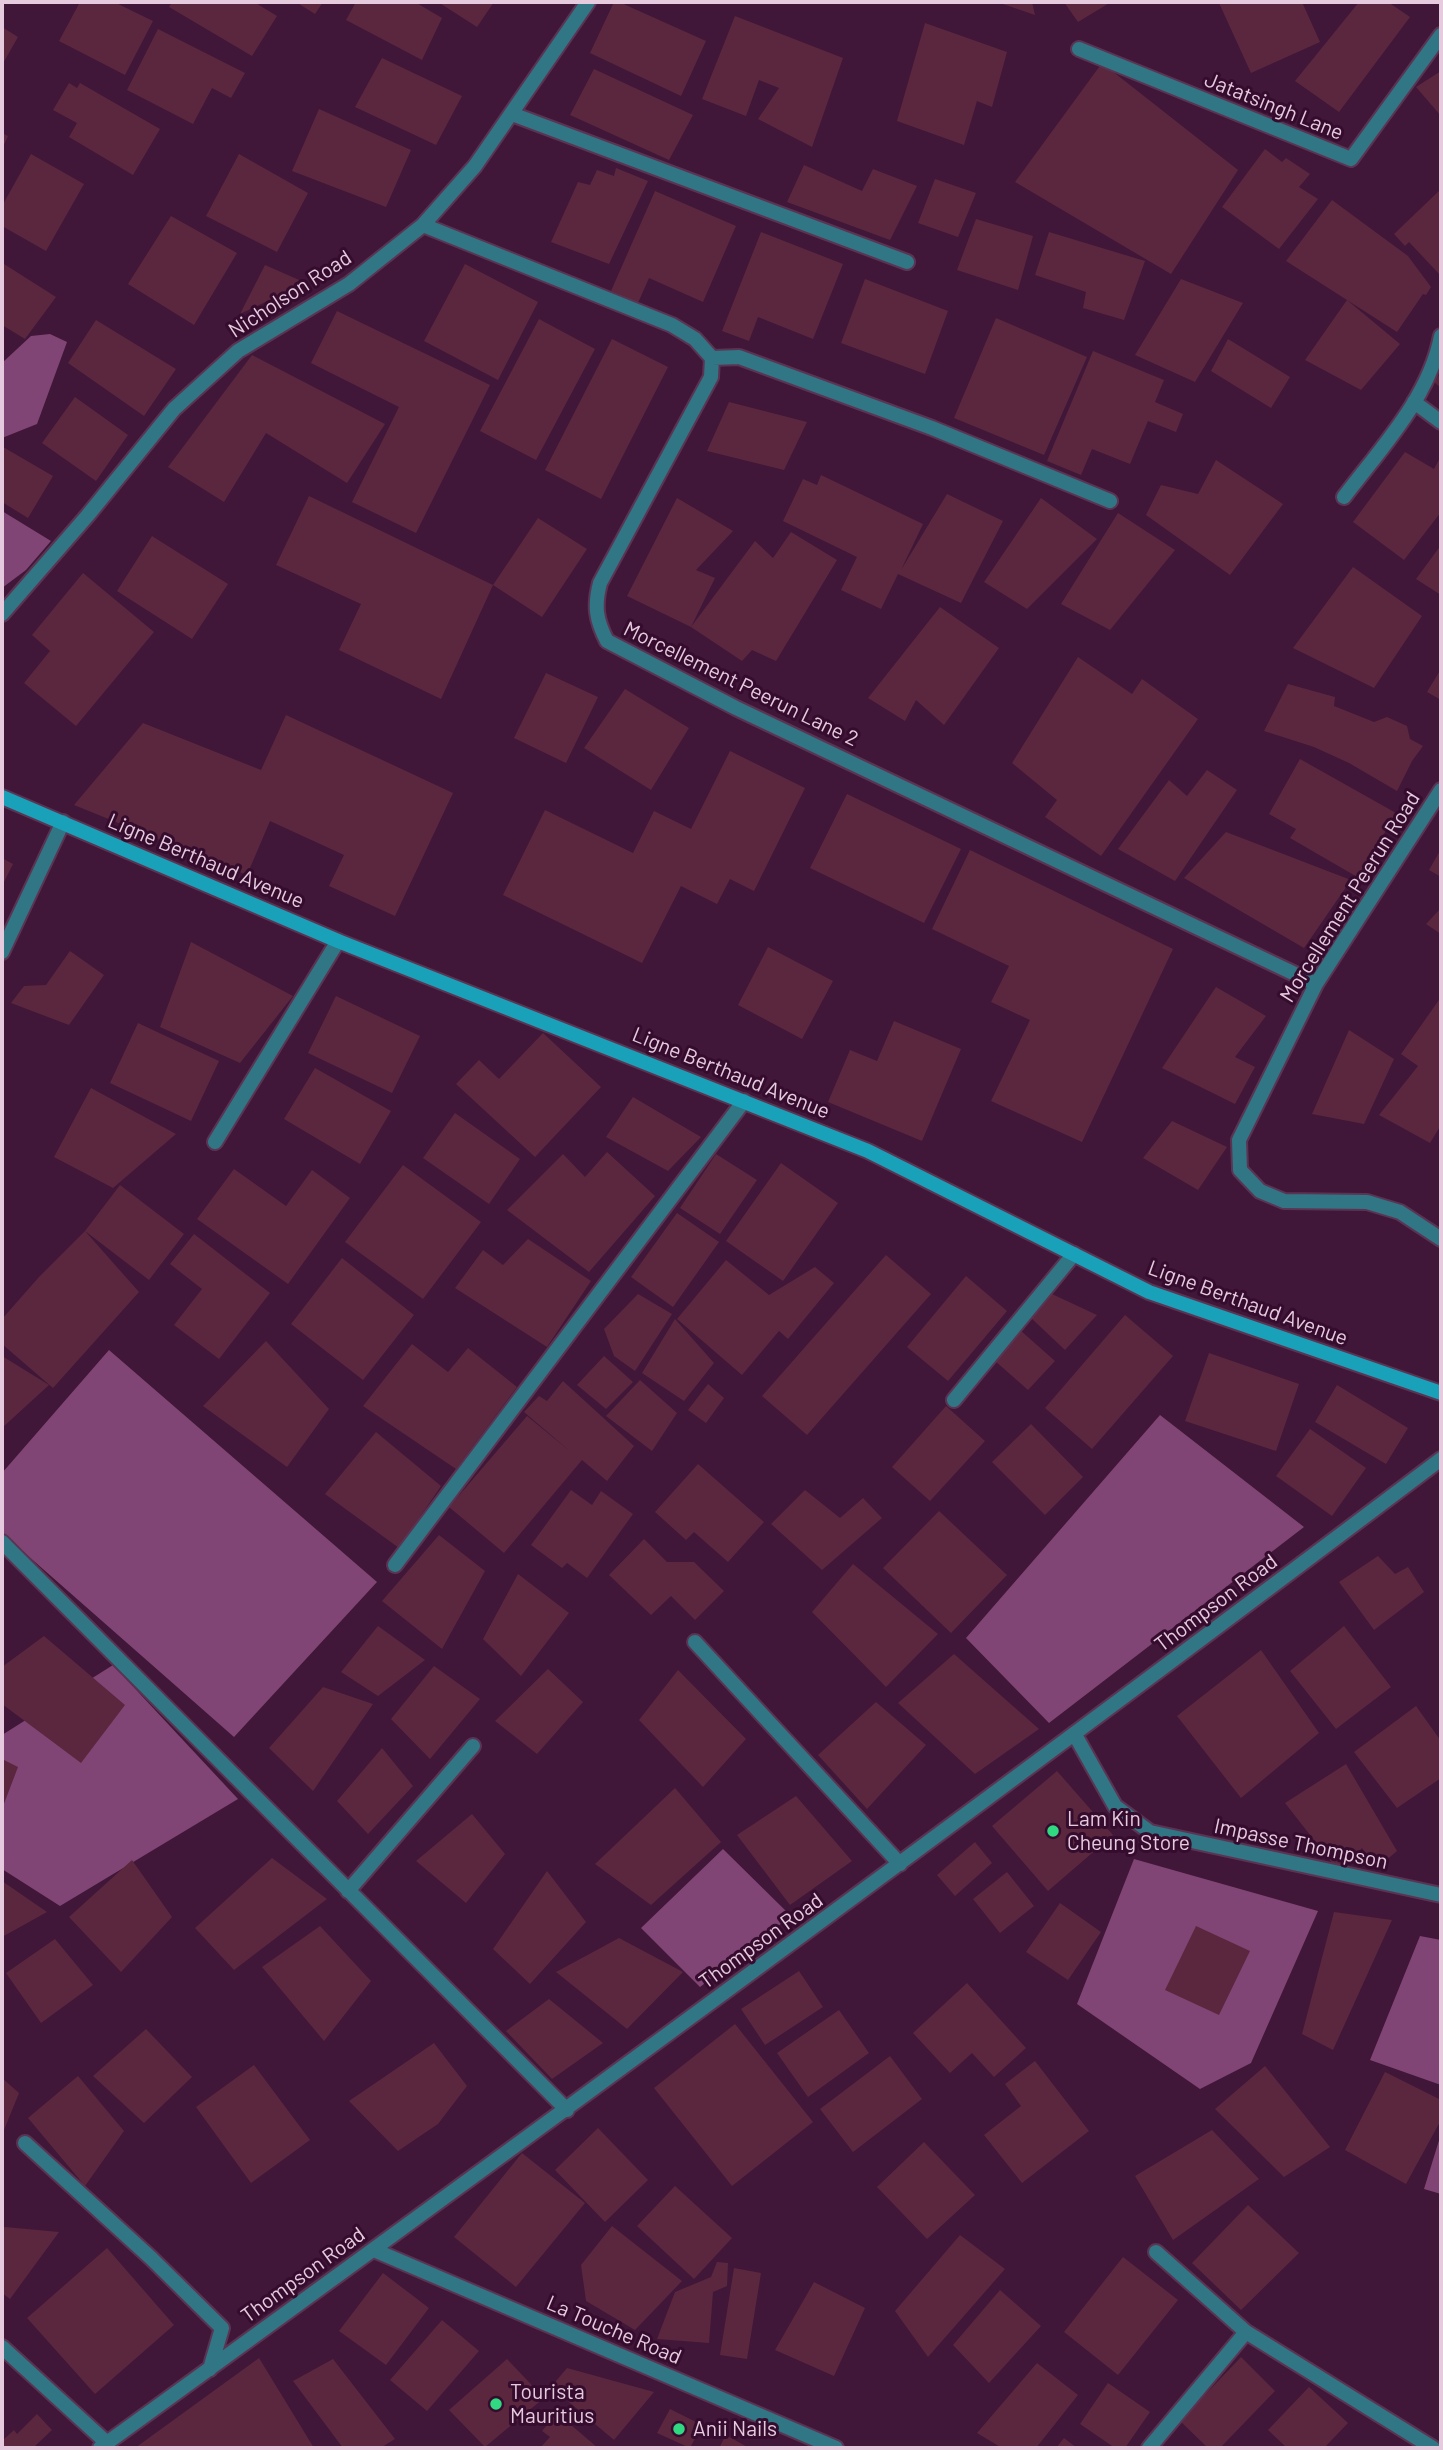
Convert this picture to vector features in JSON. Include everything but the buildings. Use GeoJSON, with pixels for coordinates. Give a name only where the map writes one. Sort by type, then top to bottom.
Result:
{"type":"FeatureCollection","features":[{"type":"Feature","properties":{"kind":"street","name":"Nicholson Road"},"geometry":{"type":"LineString","coordinates":[[2,614],[174,410],[239,351],[349,284],[423,225],[475,166],[588,2]]}},
{"type":"Feature","properties":{"kind":"street","name":"Jatatsingh Lane"},"geometry":{"type":"LineString","coordinates":[[1079,49],[1351,159],[1441,35]]}},
{"type":"Feature","properties":{"kind":"street"},"geometry":{"type":"LineString","coordinates":[[512,114],[907,262]]}},
{"type":"Feature","properties":{"kind":"street"},"geometry":{"type":"LineString","coordinates":[[423,225],[672,325],[695,339],[712,358],[738,357],[932,428],[1110,501]]}},
{"type":"Feature","properties":{"kind":"street"},"geometry":{"type":"LineString","coordinates":[[1344,497],[1415,402],[1438,355],[1441,336]]}},
{"type":"Feature","properties":{"kind":"street","name":"Morcellement Peerun Lane 2"},"geometry":{"type":"LineString","coordinates":[[712,358],[711,377],[600,583],[595,600],[597,621],[607,641],[736,708],[1316,984]]}},
{"type":"Feature","properties":{"kind":"street"},"geometry":{"type":"LineString","coordinates":[[1415,402],[1441,422]]}},
{"type":"Feature","properties":{"kind":"street","name":"Morcellement Peerun Road"},"geometry":{"type":"LineString","coordinates":[[1441,790],[1316,984],[1239,1140],[1240,1170],[1261,1191],[1284,1201],[1367,1202],[1400,1212],[1441,1239]]}},
{"type":"Feature","properties":{"kind":"street","name":"Ligne Berthaud Avenue"},"geometry":{"type":"LineString","coordinates":[[2,797],[338,941],[868,1151],[1149,1292],[1441,1393]]}},
{"type":"Feature","properties":{"kind":"street"},"geometry":{"type":"LineString","coordinates":[[2,952],[63,822]]}},
{"type":"Feature","properties":{"kind":"street"},"geometry":{"type":"LineString","coordinates":[[215,1142],[338,941]]}},
{"type":"Feature","properties":{"kind":"street"},"geometry":{"type":"LineString","coordinates":[[395,1564],[744,1101]]}},
{"type":"Feature","properties":{"kind":"street"},"geometry":{"type":"LineString","coordinates":[[954,1400],[1074,1254]]}},
{"type":"Feature","properties":{"kind":"street","name":"Thompson Road"},"geometry":{"type":"LineString","coordinates":[[104,2446],[901,1864],[1441,1460]]}},
{"type":"Feature","properties":{"kind":"street"},"geometry":{"type":"LineString","coordinates":[[2,1542],[567,2110]]}},
{"type":"Feature","properties":{"kind":"street"},"geometry":{"type":"LineString","coordinates":[[695,1642],[901,1864]]}},
{"type":"Feature","properties":{"kind":"street","name":"Impasse Thompson"},"geometry":{"type":"LineString","coordinates":[[1075,1735],[1115,1806],[1150,1832],[1441,1895]]}},
{"type":"Feature","properties":{"kind":"street"},"geometry":{"type":"LineString","coordinates":[[348,1891],[473,1746]]}},
{"type":"Feature","properties":{"kind":"street"},"geometry":{"type":"LineString","coordinates":[[25,2143],[151,2258],[222,2328],[210,2369]]}},
{"type":"Feature","properties":{"kind":"street","name":"La Touche Road"},"geometry":{"type":"LineString","coordinates":[[374,2250],[836,2448]]}},
{"type":"Feature","properties":{"kind":"street"},"geometry":{"type":"LineString","coordinates":[[1156,2252],[1246,2332],[1433,2448]]}},
{"type":"Feature","properties":{"kind":"street"},"geometry":{"type":"LineString","coordinates":[[1149,2448],[1246,2332]]}},
{"type":"Feature","properties":{"kind":"street"},"geometry":{"type":"LineString","coordinates":[[2,2347],[104,2446]]}},
{"type":"Feature","properties":{"kind":"shaded area"},"geometry":{"type":"Polygon","coordinates":[[[50,334],[67,342],[37,424],[2,438],[2,363],[31,336],[50,334]]]}},
{"type":"Feature","properties":{"kind":"shaded area"},"geometry":{"type":"Polygon","coordinates":[[[2,511],[51,541],[26,570],[2,588],[2,511]]]}},
{"type":"Feature","properties":{"kind":"shaded area"},"geometry":{"type":"Polygon","coordinates":[[[109,1350],[377,1582],[234,1737],[2,1533],[2,1473],[109,1350]]]}},
{"type":"Feature","properties":{"kind":"shaded area"},"geometry":{"type":"Polygon","coordinates":[[[1160,1415],[1304,1527],[1049,1723],[966,1638],[1160,1415]]]}},
{"type":"Feature","properties":{"kind":"shaded area"},"geometry":{"type":"Polygon","coordinates":[[[113,1665],[238,1799],[60,1906],[2,1869],[2,1735],[113,1665]]]}},
{"type":"Feature","properties":{"kind":"shaded area"},"geometry":{"type":"Polygon","coordinates":[[[723,1849],[791,1916],[700,1987],[641,1928],[723,1849]]]}},
{"type":"Feature","properties":{"kind":"shaded area"},"geometry":{"type":"Polygon","coordinates":[[[1134,1859],[1318,1911],[1251,2063],[1200,2089],[1077,2004],[1134,1859]]]}},
{"type":"Feature","properties":{"kind":"shaded area"},"geometry":{"type":"Polygon","coordinates":[[[1420,1936],[1441,1940],[1441,2085],[1370,2060],[1420,1936]]]}},
{"type":"Feature","properties":{"kind":"shaded area"},"geometry":{"type":"Polygon","coordinates":[[[1441,2134],[1441,2194],[1424,2189],[1441,2134]]]}},
{"type":"Feature","properties":{"kind":"place","name":"Lam Kin Cheung Store"},"geometry":{"type":"Point","coordinates":[1053,1831]}},
{"type":"Feature","properties":{"kind":"place","name":"Tourista Mauritius"},"geometry":{"type":"Point","coordinates":[496,2404]}},
{"type":"Feature","properties":{"kind":"place","name":"Anii Nails"},"geometry":{"type":"Point","coordinates":[679,2429]}}]}
